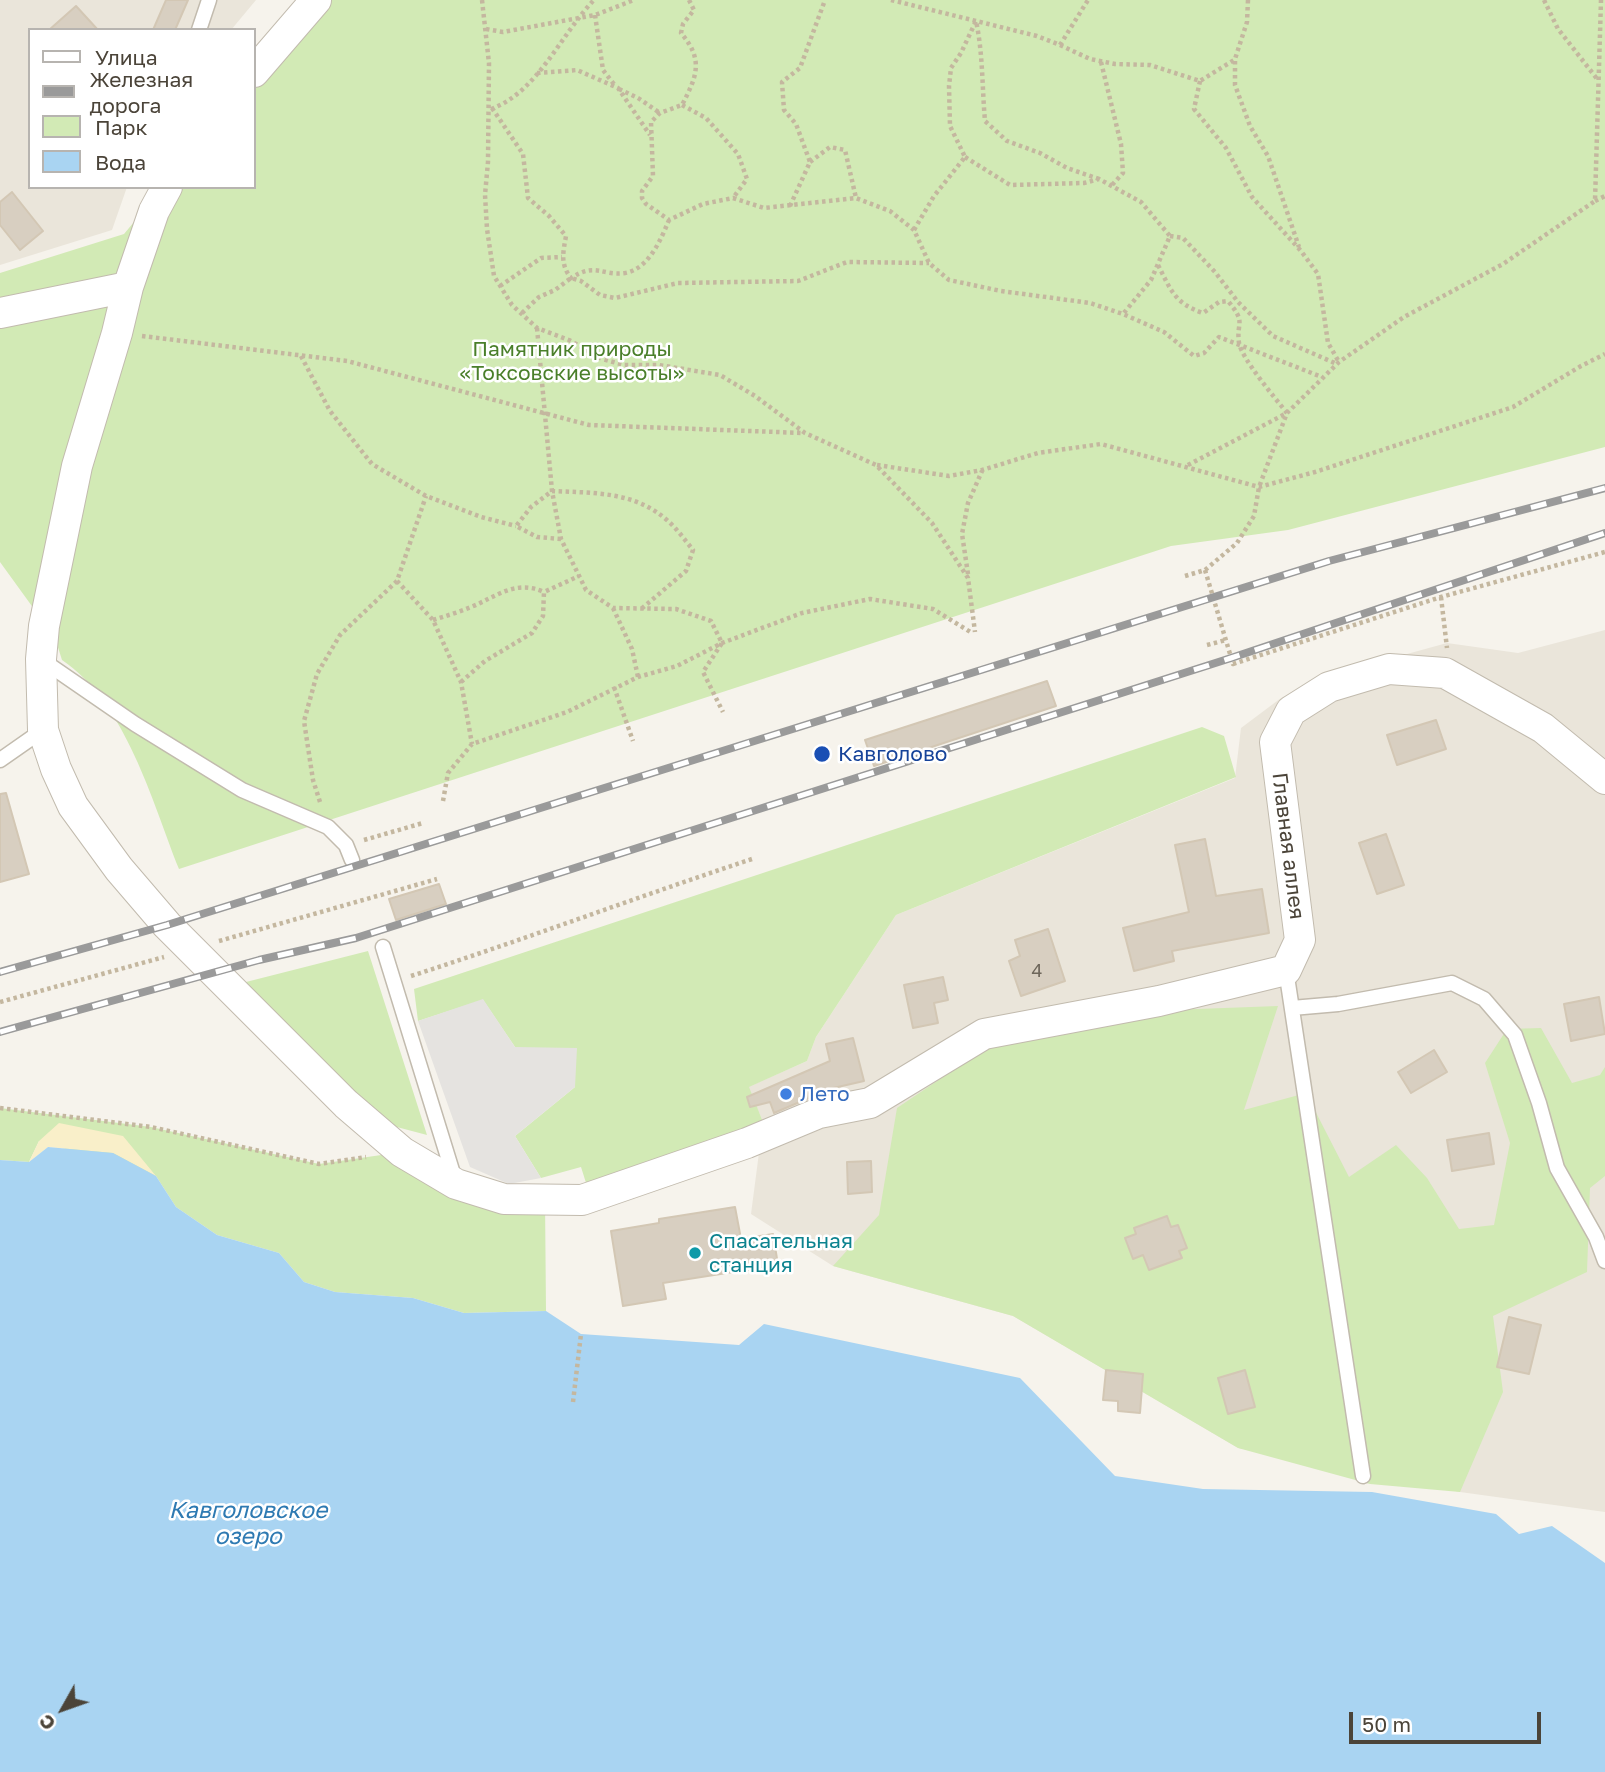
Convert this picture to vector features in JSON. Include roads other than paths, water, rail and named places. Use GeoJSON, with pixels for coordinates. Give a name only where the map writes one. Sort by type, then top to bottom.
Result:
{"type":"FeatureCollection","features":[{"type":"Feature","properties":{"kind":"street"},"geometry":{"type":"LineString","coordinates":[[256,70],[316,0]]}},
{"type":"Feature","properties":{"kind":"street"},"geometry":{"type":"LineString","coordinates":[[166,189],[154,211],[128,287],[77,466],[44,626],[41,659],[43,730],[56,769],[74,806],[119,869],[167,925],[346,1104],[402,1152],[456,1184],[504,1199],[582,1199],[747,1143],[819,1113],[870,1103],[984,1034],[1159,1001],[1286,970]]}},
{"type":"Feature","properties":{"kind":"street"},"geometry":{"type":"LineString","coordinates":[[0,313],[128,287]]}},
{"type":"Feature","properties":{"kind":"street","name":"Главная аллея"},"geometry":{"type":"LineString","coordinates":[[1286,970],[1300,940],[1275,742],[1291,711],[1329,687],[1390,669],[1445,673],[1542,728],[1605,779]]}},
{"type":"Feature","properties":{"kind":"lane"},"geometry":{"type":"LineString","coordinates":[[200,28],[209,0]]}},
{"type":"Feature","properties":{"kind":"lane"},"geometry":{"type":"LineString","coordinates":[[41,659],[135,724],[243,790],[328,827],[346,845],[352,860]]}},
{"type":"Feature","properties":{"kind":"lane"},"geometry":{"type":"LineString","coordinates":[[0,760],[43,730]]}},
{"type":"Feature","properties":{"kind":"lane"},"geometry":{"type":"LineString","coordinates":[[383,947],[456,1184]]}},
{"type":"Feature","properties":{"kind":"lane"},"geometry":{"type":"LineString","coordinates":[[1286,970],[1363,1476]]}},
{"type":"Feature","properties":{"kind":"lane"},"geometry":{"type":"LineString","coordinates":[[1292,1008],[1338,1004],[1452,983],[1484,999],[1515,1035],[1539,1102],[1557,1168],[1596,1237],[1605,1261]]}},
{"type":"Feature","properties":{"kind":"water","name":"Кавголовское озеро"},"geometry":{"type":"Polygon","coordinates":[[[48,1147],[113,1153],[156,1176],[176,1207],[217,1235],[279,1253],[304,1282],[335,1292],[413,1298],[464,1313],[546,1311],[581,1334],[739,1345],[764,1324],[1020,1378],[1115,1476],[1203,1489],[1372,1492],[1496,1514],[1519,1534],[1552,1526],[1605,1563],[1605,1772],[0,1772],[0,1160],[29,1162],[48,1147]]]}},
{"type":"Feature","properties":{"kind":"railway"},"geometry":{"type":"LineString","coordinates":[[0,972],[167,925],[1329,561],[1605,488]]}},
{"type":"Feature","properties":{"kind":"railway"},"geometry":{"type":"LineString","coordinates":[[0,1032],[259,960],[356,938],[1231,658],[1605,533]]}},
{"type":"Feature","properties":{"kind":"place","name":"Кавголово"},"geometry":{"type":"Point","coordinates":[822,754]}},
{"type":"Feature","properties":{"kind":"place","name":"Лето"},"geometry":{"type":"Point","coordinates":[786,1094]}},
{"type":"Feature","properties":{"kind":"place","name":"Спасательная станция"},"geometry":{"type":"Point","coordinates":[695,1253]}},
{"type":"Feature","properties":{"kind":"park label","name":"Памятник природы «Токсовские высоты»"},"geometry":{"type":"Point","coordinates":[572,361]}}]}
